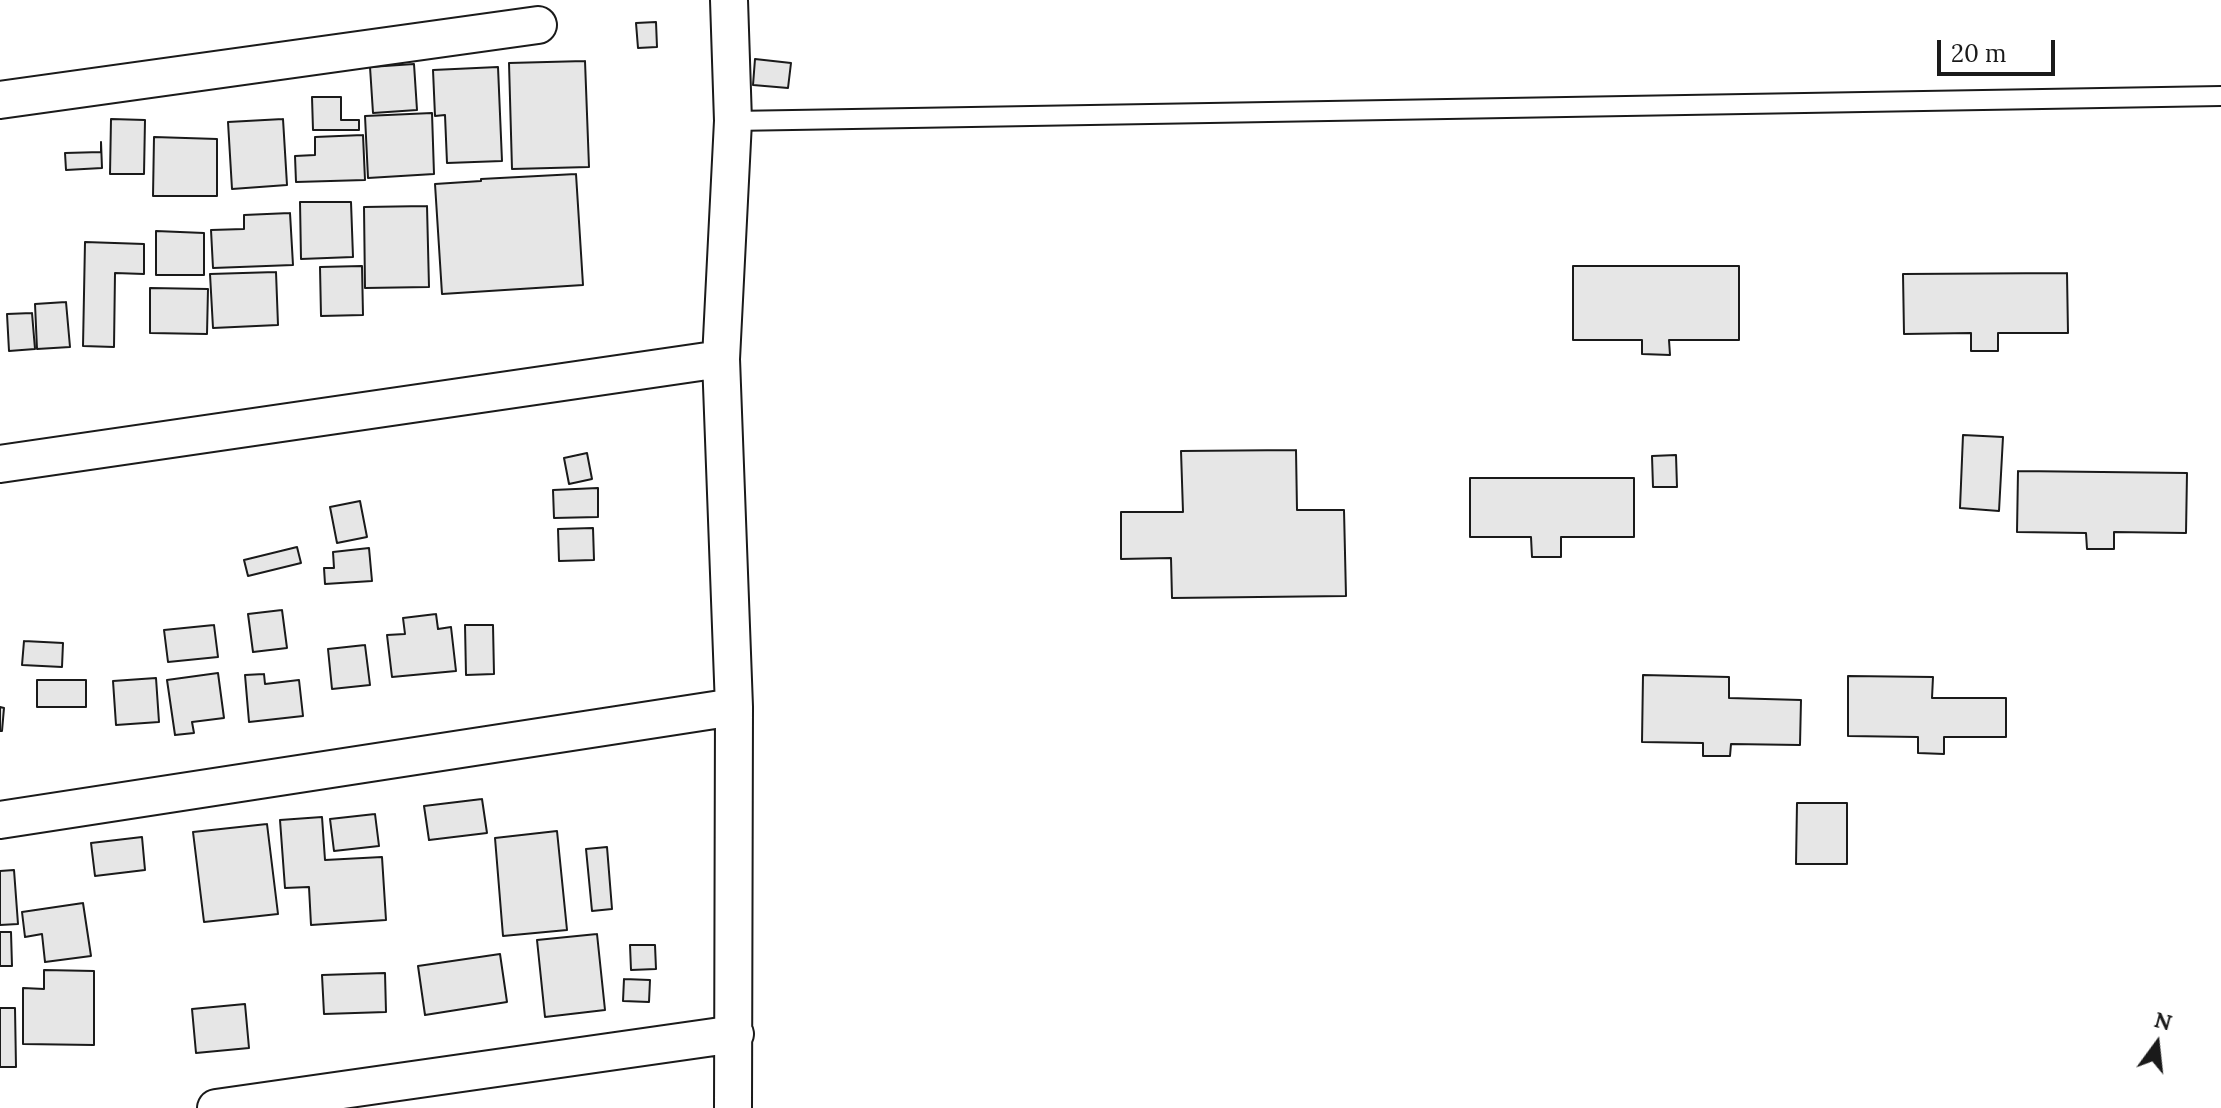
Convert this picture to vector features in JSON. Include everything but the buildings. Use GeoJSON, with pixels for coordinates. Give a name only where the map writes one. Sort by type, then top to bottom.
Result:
{"type":"FeatureCollection","features":[{"type":"Feature","properties":{"kind":"street"},"geometry":{"type":"LineString","coordinates":[[729,0],[733,121],[721,359],[734,707],[733,1108]]}},
{"type":"Feature","properties":{"kind":"street"},"geometry":{"type":"LineString","coordinates":[[0,100],[538,25]]}},
{"type":"Feature","properties":{"kind":"street"},"geometry":{"type":"LineString","coordinates":[[0,464],[721,359]]}},
{"type":"Feature","properties":{"kind":"street"},"geometry":{"type":"LineString","coordinates":[[0,820],[734,707]]}},
{"type":"Feature","properties":{"kind":"street"},"geometry":{"type":"LineString","coordinates":[[216,1108],[735,1034]]}},
{"type":"Feature","properties":{"kind":"lane"},"geometry":{"type":"LineString","coordinates":[[733,121],[2221,96]]}}]}
